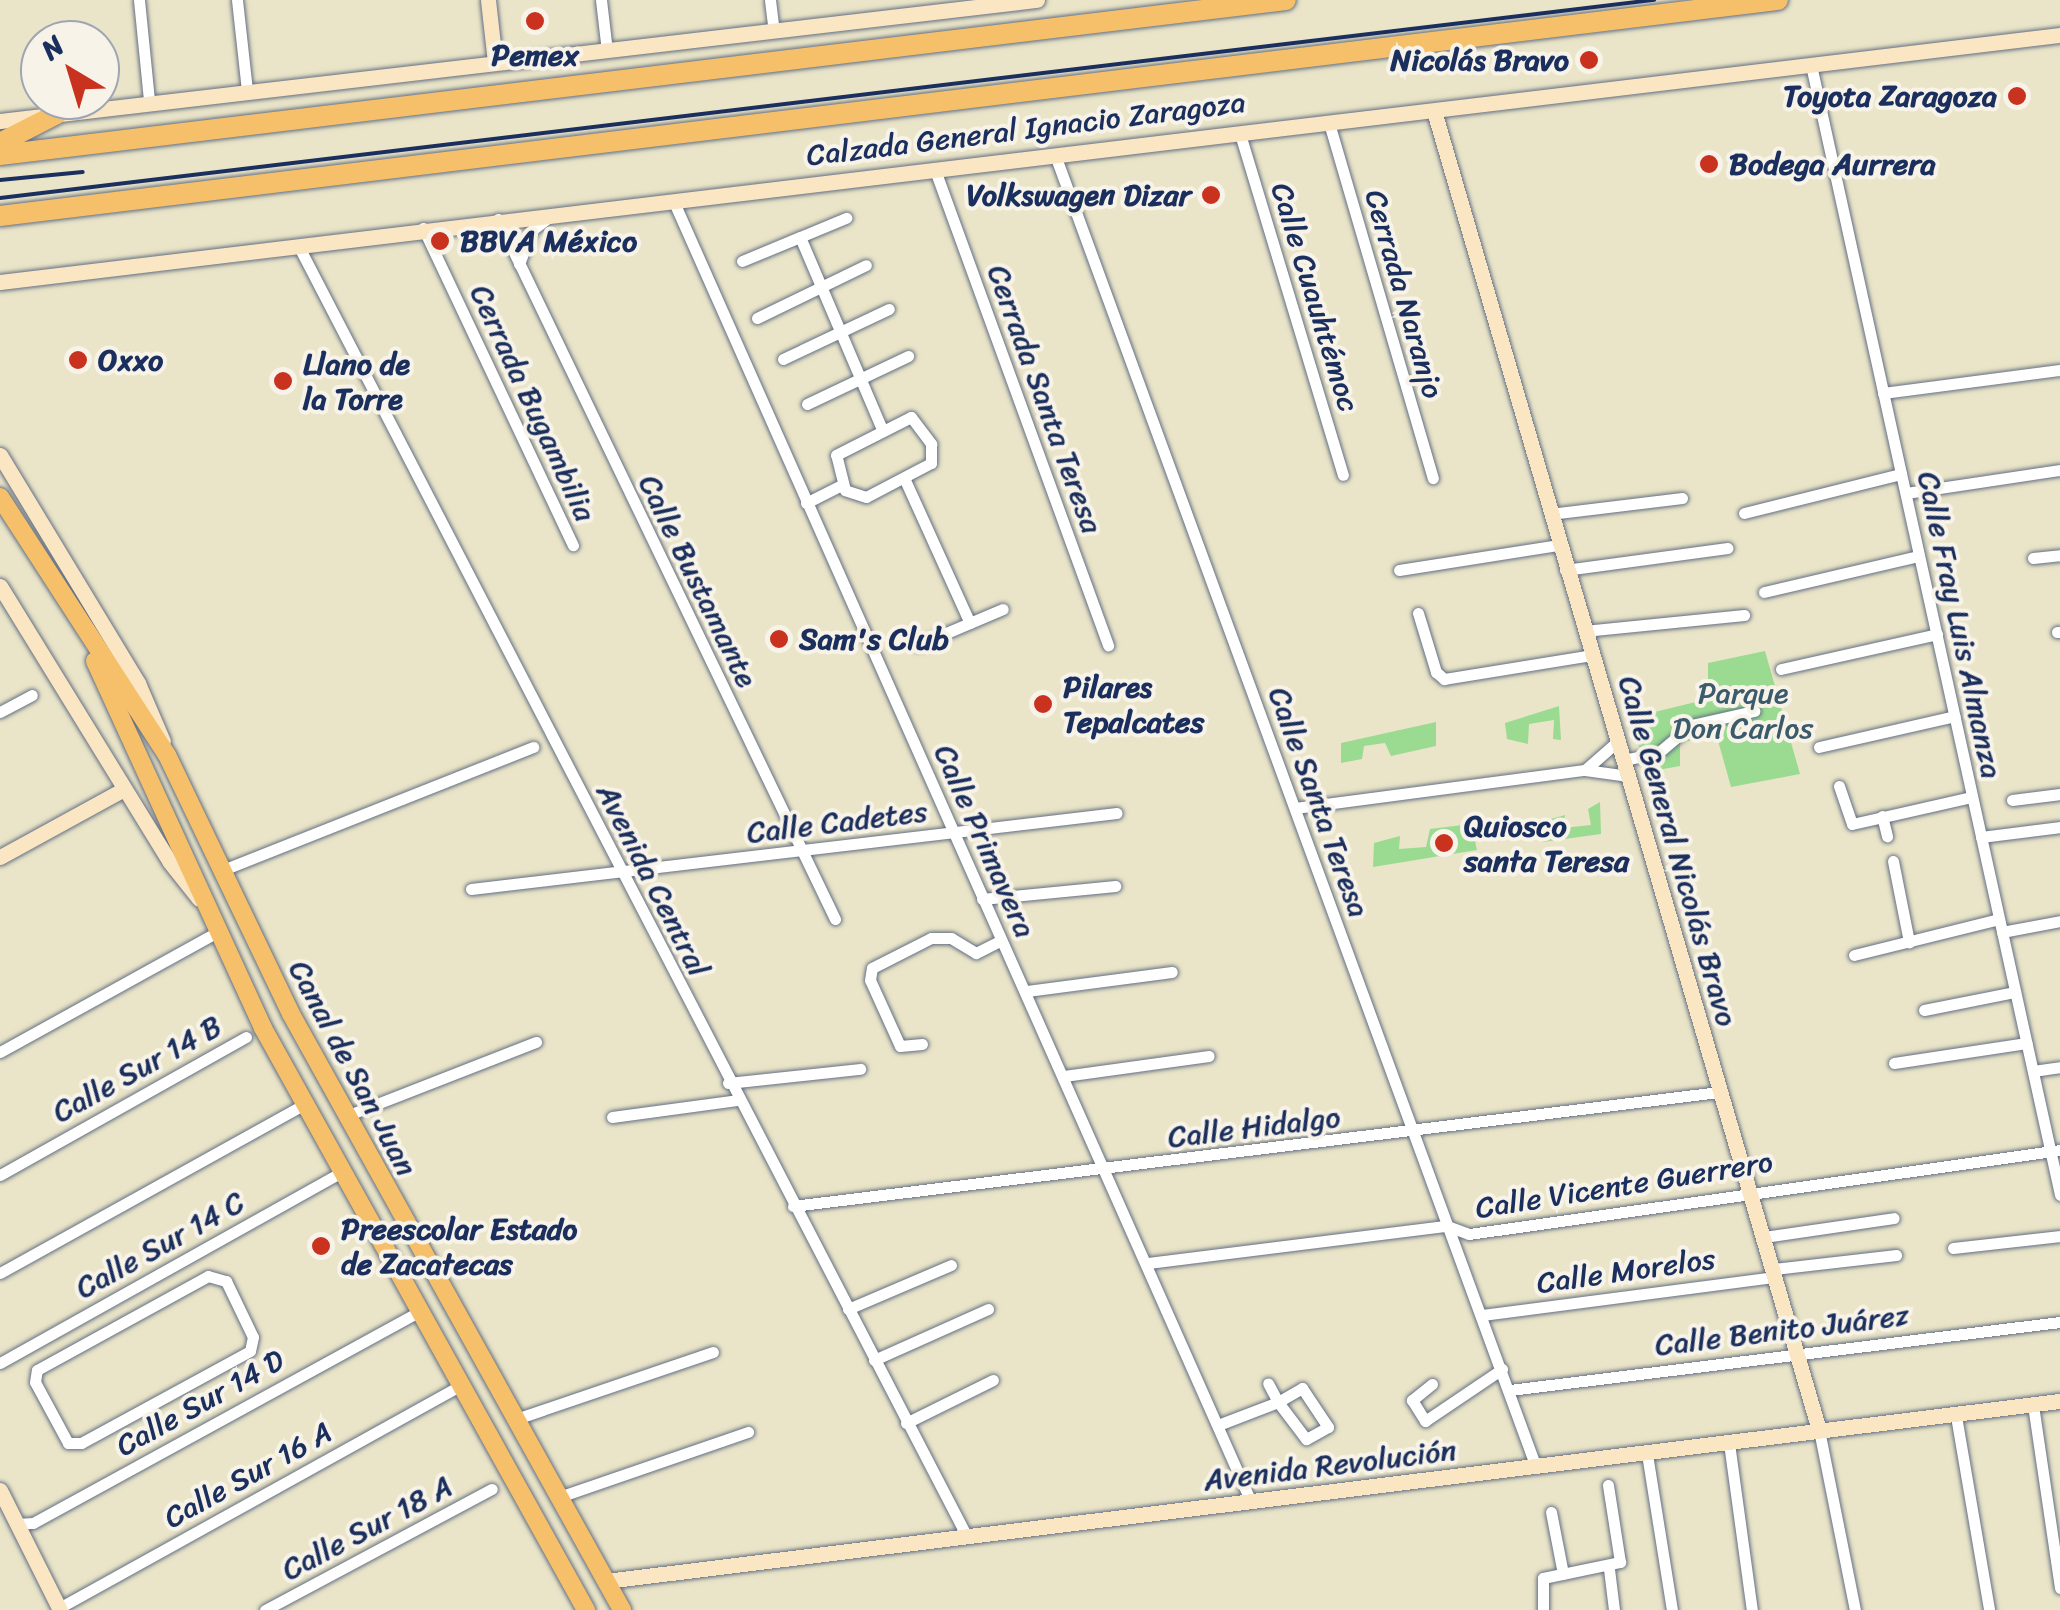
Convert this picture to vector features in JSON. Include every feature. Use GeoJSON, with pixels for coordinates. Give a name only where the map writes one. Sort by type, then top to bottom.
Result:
{"type":"FeatureCollection","features":[{"type":"Feature","properties":{"kind":"highway"},"geometry":{"type":"LineString","coordinates":[[0,155],[1286,0]]}},
{"type":"Feature","properties":{"kind":"highway","name":"Calzada General Ignacio Zaragoza"},"geometry":{"type":"LineString","coordinates":[[0,216],[1778,0]]}},
{"type":"Feature","properties":{"kind":"highway"},"geometry":{"type":"LineString","coordinates":[[0,143],[45,120]]}},
{"type":"Feature","properties":{"kind":"main road"},"geometry":{"type":"LineString","coordinates":[[488,0],[495,62]]}},
{"type":"Feature","properties":{"kind":"main road"},"geometry":{"type":"LineString","coordinates":[[120,105],[1036,0]]}},
{"type":"Feature","properties":{"kind":"main road","name":"Calzada General Ignacio Zaragoza"},"geometry":{"type":"LineString","coordinates":[[0,282],[422,228],[2060,35]]}},
{"type":"Feature","properties":{"kind":"main road","name":"Calle General Nicolás Bravo"},"geometry":{"type":"LineString","coordinates":[[1434,111],[1818,1430]]}},
{"type":"Feature","properties":{"kind":"main road","name":"Canal de San Juan"},"geometry":{"type":"LineString","coordinates":[[0,455],[138,683],[220,870],[346,1116],[622,1610]]}},
{"type":"Feature","properties":{"kind":"main road","name":"Canal de San Juan"},"geometry":{"type":"LineString","coordinates":[[0,497],[78,624],[167,755]]}},
{"type":"Feature","properties":{"kind":"main road","name":"Canal de San Juan"},"geometry":{"type":"LineString","coordinates":[[0,586],[5,605],[201,901]]}},
{"type":"Feature","properties":{"kind":"main road","name":"Canal de San Juan"},"geometry":{"type":"LineString","coordinates":[[78,624],[154,783],[201,901],[304,1104],[344,1172],[413,1315],[462,1385],[586,1610]]}},
{"type":"Feature","properties":{"kind":"main road"},"geometry":{"type":"LineString","coordinates":[[0,856],[124,789]]}},
{"type":"Feature","properties":{"kind":"main road","name":"Avenida Revolución"},"geometry":{"type":"LineString","coordinates":[[606,1581],[2060,1402]]}},
{"type":"Feature","properties":{"kind":"main road"},"geometry":{"type":"LineString","coordinates":[[0,1490],[60,1609]]}},
{"type":"Feature","properties":{"kind":"main road"},"geometry":{"type":"LineString","coordinates":[[0,1533],[17,1524]]}},
{"type":"Feature","properties":{"kind":"street"},"geometry":{"type":"LineString","coordinates":[[138,0],[149,101]]}},
{"type":"Feature","properties":{"kind":"street"},"geometry":{"type":"LineString","coordinates":[[237,0],[247,91]]}},
{"type":"Feature","properties":{"kind":"street"},"geometry":{"type":"LineString","coordinates":[[601,0],[607,52]]}},
{"type":"Feature","properties":{"kind":"street"},"geometry":{"type":"LineString","coordinates":[[770,0],[774,32]]}},
{"type":"Feature","properties":{"kind":"street","name":"Calle Fray Luis Almanza"},"geometry":{"type":"LineString","coordinates":[[1811,65],[2015,992],[2055,1151],[2060,1196]]}},
{"type":"Feature","properties":{"kind":"street","name":"Cerrada Naranjo"},"geometry":{"type":"LineString","coordinates":[[1329,123],[1433,478]]}},
{"type":"Feature","properties":{"kind":"street","name":"Calle Cuauhtémoc"},"geometry":{"type":"LineString","coordinates":[[1240,134],[1343,475]]}},
{"type":"Feature","properties":{"kind":"street","name":"Calle Santa Teresa"},"geometry":{"type":"LineString","coordinates":[[1054,155],[1536,1467]]}},
{"type":"Feature","properties":{"kind":"street","name":"Cerrada Santa Teresa"},"geometry":{"type":"LineString","coordinates":[[935,170],[1108,644]]}},
{"type":"Feature","properties":{"kind":"street","name":"Calle Primavera"},"geometry":{"type":"LineString","coordinates":[[673,200],[1251,1502]]}},
{"type":"Feature","properties":{"kind":"street"},"geometry":{"type":"LineString","coordinates":[[519,264],[532,230],[552,215]]}},
{"type":"Feature","properties":{"kind":"street"},"geometry":{"type":"LineString","coordinates":[[742,261],[846,218]]}},
{"type":"Feature","properties":{"kind":"street","name":"Calle Bustamante"},"geometry":{"type":"LineString","coordinates":[[498,219],[835,919]]}},
{"type":"Feature","properties":{"kind":"street","name":"Cerrada Bugambilia"},"geometry":{"type":"LineString","coordinates":[[422,228],[573,545]]}},
{"type":"Feature","properties":{"kind":"street"},"geometry":{"type":"LineString","coordinates":[[800,237],[882,429]]}},
{"type":"Feature","properties":{"kind":"street","name":"Avenida Central"},"geometry":{"type":"LineString","coordinates":[[298,244],[728,1083],[967,1537]]}},
{"type":"Feature","properties":{"kind":"street"},"geometry":{"type":"LineString","coordinates":[[757,318],[866,265]]}},
{"type":"Feature","properties":{"kind":"street"},"geometry":{"type":"LineString","coordinates":[[783,359],[888,309]]}},
{"type":"Feature","properties":{"kind":"street"},"geometry":{"type":"LineString","coordinates":[[807,404],[908,356]]}},
{"type":"Feature","properties":{"kind":"street"},"geometry":{"type":"LineString","coordinates":[[1883,393],[2060,370]]}},
{"type":"Feature","properties":{"kind":"street"},"geometry":{"type":"LineString","coordinates":[[912,417],[922,422],[934,454],[905,480],[858,498],[840,485],[836,455],[882,429],[912,417]]}},
{"type":"Feature","properties":{"kind":"street"},"geometry":{"type":"LineString","coordinates":[[1906,493],[2060,470]]}},
{"type":"Feature","properties":{"kind":"street"},"geometry":{"type":"LineString","coordinates":[[1744,514],[1901,474]]}},
{"type":"Feature","properties":{"kind":"street"},"geometry":{"type":"LineString","coordinates":[[905,480],[970,623]]}},
{"type":"Feature","properties":{"kind":"street"},"geometry":{"type":"LineString","coordinates":[[806,502],[840,485]]}},
{"type":"Feature","properties":{"kind":"street"},"geometry":{"type":"LineString","coordinates":[[1550,514],[1682,498]]}},
{"type":"Feature","properties":{"kind":"street"},"geometry":{"type":"LineString","coordinates":[[1399,570],[1559,544]]}},
{"type":"Feature","properties":{"kind":"street"},"geometry":{"type":"LineString","coordinates":[[1565,570],[1728,548]]}},
{"type":"Feature","properties":{"kind":"street"},"geometry":{"type":"LineString","coordinates":[[2032,558],[2060,555]]}},
{"type":"Feature","properties":{"kind":"street"},"geometry":{"type":"LineString","coordinates":[[1764,592],[1919,556]]}},
{"type":"Feature","properties":{"kind":"street"},"geometry":{"type":"LineString","coordinates":[[918,646],[1004,609]]}},
{"type":"Feature","properties":{"kind":"street"},"geometry":{"type":"LineString","coordinates":[[1418,613],[1436,672],[1444,679],[1592,655]]}},
{"type":"Feature","properties":{"kind":"street"},"geometry":{"type":"LineString","coordinates":[[1584,631],[1744,615]]}},
{"type":"Feature","properties":{"kind":"street"},"geometry":{"type":"LineString","coordinates":[[1780,670],[1936,634]]}},
{"type":"Feature","properties":{"kind":"street"},"geometry":{"type":"LineString","coordinates":[[0,712],[32,695]]}},
{"type":"Feature","properties":{"kind":"street"},"geometry":{"type":"LineString","coordinates":[[1294,808],[1584,770],[1626,768],[1656,754],[1690,725],[1754,712]]}},
{"type":"Feature","properties":{"kind":"street"},"geometry":{"type":"LineString","coordinates":[[1819,747],[1954,716]]}},
{"type":"Feature","properties":{"kind":"street"},"geometry":{"type":"LineString","coordinates":[[1584,770],[1618,741]]}},
{"type":"Feature","properties":{"kind":"street"},"geometry":{"type":"LineString","coordinates":[[220,870],[533,747]]}},
{"type":"Feature","properties":{"kind":"street"},"geometry":{"type":"LineString","coordinates":[[1839,786],[1849,823],[1972,796]]}},
{"type":"Feature","properties":{"kind":"street"},"geometry":{"type":"LineString","coordinates":[[2012,800],[2060,794]]}},
{"type":"Feature","properties":{"kind":"street","name":"Calle Cadetes"},"geometry":{"type":"LineString","coordinates":[[471,890],[1117,813]]}},
{"type":"Feature","properties":{"kind":"street"},"geometry":{"type":"LineString","coordinates":[[1882,816],[1887,836]]}},
{"type":"Feature","properties":{"kind":"street"},"geometry":{"type":"LineString","coordinates":[[1981,837],[2060,827]]}},
{"type":"Feature","properties":{"kind":"street"},"geometry":{"type":"LineString","coordinates":[[1893,861],[1909,942]]}},
{"type":"Feature","properties":{"kind":"street"},"geometry":{"type":"LineString","coordinates":[[982,899],[1115,886]]}},
{"type":"Feature","properties":{"kind":"street"},"geometry":{"type":"LineString","coordinates":[[1854,955],[2001,925],[2060,920]]}},
{"type":"Feature","properties":{"kind":"street"},"geometry":{"type":"LineString","coordinates":[[0,1052],[217,932]]}},
{"type":"Feature","properties":{"kind":"street"},"geometry":{"type":"LineString","coordinates":[[922,1044],[900,1046],[870,980],[872,968],[931,938],[952,938],[976,953],[1001,940]]}},
{"type":"Feature","properties":{"kind":"street"},"geometry":{"type":"LineString","coordinates":[[1026,992],[1172,972]]}},
{"type":"Feature","properties":{"kind":"street"},"geometry":{"type":"LineString","coordinates":[[1924,1010],[2015,992]]}},
{"type":"Feature","properties":{"kind":"street","name":"Calle Sur 14 B"},"geometry":{"type":"LineString","coordinates":[[0,1175],[246,1037]]}},
{"type":"Feature","properties":{"kind":"street"},"geometry":{"type":"LineString","coordinates":[[346,1116],[536,1042]]}},
{"type":"Feature","properties":{"kind":"street"},"geometry":{"type":"LineString","coordinates":[[1894,1063],[2027,1044]]}},
{"type":"Feature","properties":{"kind":"street"},"geometry":{"type":"LineString","coordinates":[[1064,1076],[1210,1056]]}},
{"type":"Feature","properties":{"kind":"street"},"geometry":{"type":"LineString","coordinates":[[2033,1071],[2060,1067]]}},
{"type":"Feature","properties":{"kind":"street"},"geometry":{"type":"LineString","coordinates":[[728,1083],[860,1069]]}},
{"type":"Feature","properties":{"kind":"street","name":"Calle Hidalgo"},"geometry":{"type":"LineString","coordinates":[[794,1206],[1413,1133],[1719,1092]]}},
{"type":"Feature","properties":{"kind":"street"},"geometry":{"type":"LineString","coordinates":[[612,1117],[737,1100]]}},
{"type":"Feature","properties":{"kind":"street"},"geometry":{"type":"LineString","coordinates":[[0,1273],[304,1104]]}},
{"type":"Feature","properties":{"kind":"street","name":"Calle Vicente Guerrero"},"geometry":{"type":"LineString","coordinates":[[1148,1263],[1448,1226],[1470,1234],[1749,1191],[2055,1151]]}},
{"type":"Feature","properties":{"kind":"street","name":"Calle Sur 14 C"},"geometry":{"type":"LineString","coordinates":[[0,1362],[344,1172]]}},
{"type":"Feature","properties":{"kind":"street"},"geometry":{"type":"LineString","coordinates":[[1764,1237],[1894,1218]]}},
{"type":"Feature","properties":{"kind":"street"},"geometry":{"type":"LineString","coordinates":[[1953,1248],[2060,1236]]}},
{"type":"Feature","properties":{"kind":"street","name":"Calle Morelos"},"geometry":{"type":"LineString","coordinates":[[1482,1316],[1896,1255]]}},
{"type":"Feature","properties":{"kind":"street"},"geometry":{"type":"LineString","coordinates":[[848,1309],[951,1264]]}},
{"type":"Feature","properties":{"kind":"street"},"geometry":{"type":"LineString","coordinates":[[218,1274],[252,1346],[72,1445],[34,1373],[140,1311],[218,1274]]}},
{"type":"Feature","properties":{"kind":"street"},"geometry":{"type":"LineString","coordinates":[[131,1289],[140,1311]]}},
{"type":"Feature","properties":{"kind":"street"},"geometry":{"type":"LineString","coordinates":[[874,1360],[988,1309]]}},
{"type":"Feature","properties":{"kind":"street","name":"Calle Sur 14 D"},"geometry":{"type":"LineString","coordinates":[[17,1524],[34,1523],[413,1315]]}},
{"type":"Feature","properties":{"kind":"street","name":"Calle Benito Juárez"},"geometry":{"type":"LineString","coordinates":[[1510,1390],[2060,1322]]}},
{"type":"Feature","properties":{"kind":"street"},"geometry":{"type":"LineString","coordinates":[[516,1419],[713,1352]]}},
{"type":"Feature","properties":{"kind":"street"},"geometry":{"type":"LineString","coordinates":[[1432,1384],[1412,1400],[1424,1421],[1502,1368]]}},
{"type":"Feature","properties":{"kind":"street"},"geometry":{"type":"LineString","coordinates":[[906,1423],[994,1380]]}},
{"type":"Feature","properties":{"kind":"street"},"geometry":{"type":"LineString","coordinates":[[1218,1425],[1278,1402],[1302,1388],[1328,1427],[1306,1440],[1278,1402],[1268,1383]]}},
{"type":"Feature","properties":{"kind":"street","name":"Calle Sur 16 A"},"geometry":{"type":"LineString","coordinates":[[60,1609],[462,1385]]}},
{"type":"Feature","properties":{"kind":"street"},"geometry":{"type":"LineString","coordinates":[[2033,1405],[2060,1588]]}},
{"type":"Feature","properties":{"kind":"street"},"geometry":{"type":"LineString","coordinates":[[1956,1416],[1989,1610]]}},
{"type":"Feature","properties":{"kind":"street","name":"Calle General Nicolás Bravo"},"geometry":{"type":"LineString","coordinates":[[1818,1430],[1855,1610]]}},
{"type":"Feature","properties":{"kind":"street"},"geometry":{"type":"LineString","coordinates":[[559,1497],[748,1432]]}},
{"type":"Feature","properties":{"kind":"street"},"geometry":{"type":"LineString","coordinates":[[1729,1442],[1752,1610]]}},
{"type":"Feature","properties":{"kind":"street"},"geometry":{"type":"LineString","coordinates":[[1647,1454],[1672,1610]]}},
{"type":"Feature","properties":{"kind":"street"},"geometry":{"type":"LineString","coordinates":[[1543,1610],[1540,1581],[1609,1569],[1620,1562],[1608,1485]]}},
{"type":"Feature","properties":{"kind":"street","name":"Calle Sur 18 A"},"geometry":{"type":"LineString","coordinates":[[264,1610],[492,1489]]}},
{"type":"Feature","properties":{"kind":"street"},"geometry":{"type":"LineString","coordinates":[[1551,1512],[1563,1574]]}},
{"type":"Feature","properties":{"kind":"street"},"geometry":{"type":"LineString","coordinates":[[1609,1569],[1614,1610]]}},
{"type":"Feature","properties":{"kind":"green space","name":"Parque Don Carlos"},"geometry":{"type":"Polygon","coordinates":[[[1765,651],[1800,774],[1731,787],[1717,737],[1680,742],[1680,766],[1647,772],[1630,718],[1708,699],[1708,663],[1765,651]]]}},
{"type":"Feature","properties":{"kind":"green space"},"geometry":{"type":"Polygon","coordinates":[[[1559,706],[1561,740],[1553,739],[1554,720],[1529,724],[1528,744],[1507,739],[1505,723],[1559,706]]]}},
{"type":"Feature","properties":{"kind":"green space"},"geometry":{"type":"Polygon","coordinates":[[[1436,722],[1436,746],[1391,756],[1385,743],[1364,746],[1362,759],[1341,763],[1341,743],[1436,722]]]}},
{"type":"Feature","properties":{"kind":"green space"},"geometry":{"type":"Polygon","coordinates":[[[1600,802],[1601,834],[1543,842],[1537,823],[1565,815],[1563,828],[1591,825],[1588,809],[1600,802]]]}},
{"type":"Feature","properties":{"kind":"green space"},"geometry":{"type":"Polygon","coordinates":[[[1471,824],[1477,850],[1373,867],[1374,843],[1400,836],[1399,849],[1426,847],[1430,829],[1471,824]]]}},
{"type":"Feature","properties":{"kind":"railway"},"geometry":{"type":"LineString","coordinates":[[0,198],[1654,0]]}},
{"type":"Feature","properties":{"kind":"railway"},"geometry":{"type":"LineString","coordinates":[[0,180],[83,172]]}},
{"type":"Feature","properties":{"kind":"place","name":"Pemex"},"geometry":{"type":"Point","coordinates":[535,21]}},
{"type":"Feature","properties":{"kind":"place","name":"Nicolás Bravo"},"geometry":{"type":"Point","coordinates":[1589,60]}},
{"type":"Feature","properties":{"kind":"place","name":"Toyota Zaragoza"},"geometry":{"type":"Point","coordinates":[2017,96]}},
{"type":"Feature","properties":{"kind":"place","name":"Bodega Aurrera"},"geometry":{"type":"Point","coordinates":[1709,164]}},
{"type":"Feature","properties":{"kind":"place","name":"Volkswagen Dizar"},"geometry":{"type":"Point","coordinates":[1211,195]}},
{"type":"Feature","properties":{"kind":"place","name":"BBVA México"},"geometry":{"type":"Point","coordinates":[440,241]}},
{"type":"Feature","properties":{"kind":"place","name":"Oxxo"},"geometry":{"type":"Point","coordinates":[78,360]}},
{"type":"Feature","properties":{"kind":"place","name":"Llano de la Torre"},"geometry":{"type":"Point","coordinates":[283,381]}},
{"type":"Feature","properties":{"kind":"place","name":"Sam's Club"},"geometry":{"type":"Point","coordinates":[779,639]}},
{"type":"Feature","properties":{"kind":"place","name":"Pilares Tepalcates"},"geometry":{"type":"Point","coordinates":[1043,704]}},
{"type":"Feature","properties":{"kind":"place","name":"Quiosco santa Teresa"},"geometry":{"type":"Point","coordinates":[1444,843]}},
{"type":"Feature","properties":{"kind":"place","name":"Preescolar Estado de Zacatecas"},"geometry":{"type":"Point","coordinates":[321,1246]}}]}
